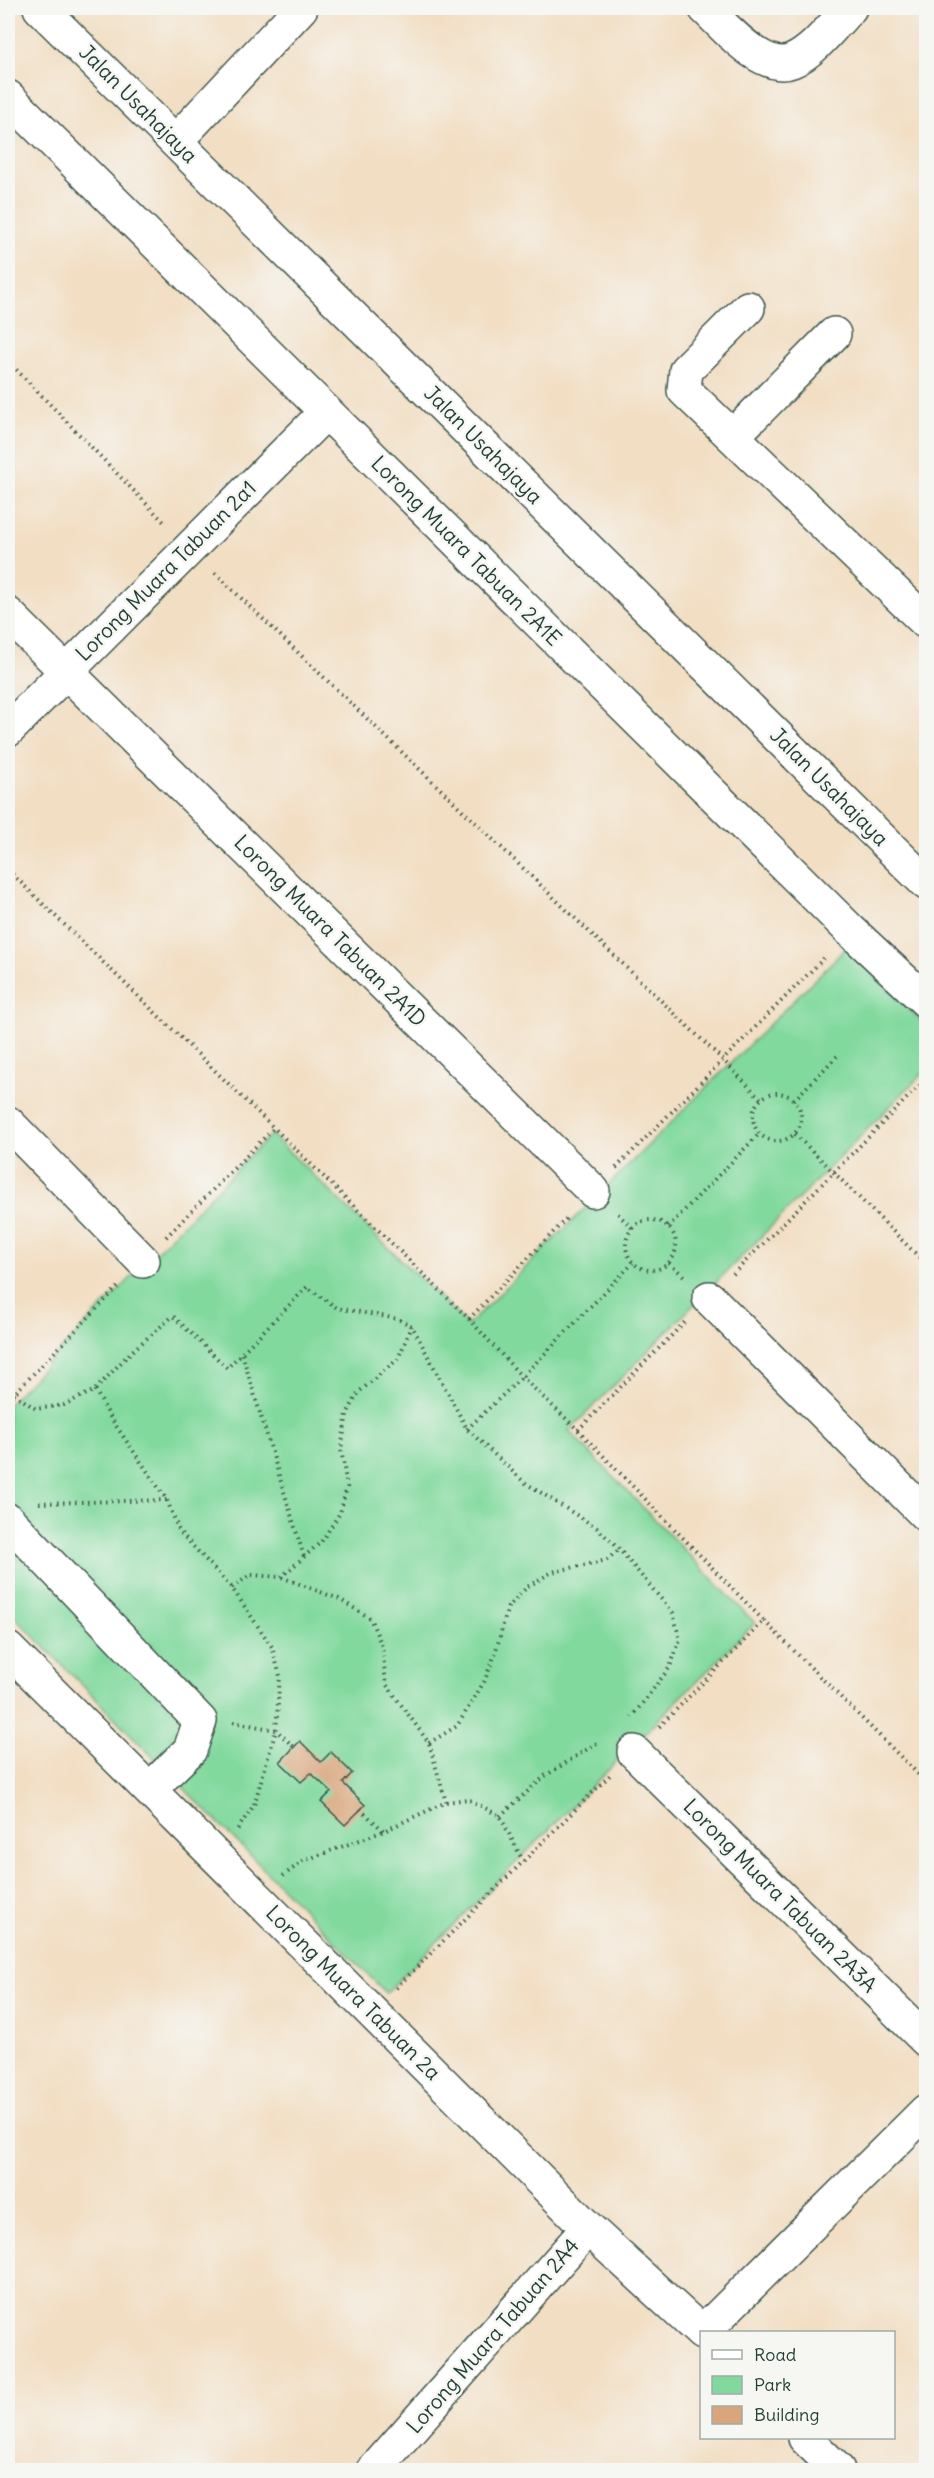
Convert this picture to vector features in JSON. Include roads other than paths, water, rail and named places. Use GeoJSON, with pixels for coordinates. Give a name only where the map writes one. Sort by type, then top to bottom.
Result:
{"type":"FeatureCollection","features":[{"type":"Feature","properties":{"kind":"street","name":"Jalan Usahajaya"},"geometry":{"type":"LineString","coordinates":[[40,8],[927,883]]}},
{"type":"Feature","properties":{"kind":"street"},"geometry":{"type":"LineString","coordinates":[[705,8],[749,51],[778,63],[791,61],[813,45],[850,8]]}},
{"type":"Feature","properties":{"kind":"street"},"geometry":{"type":"LineString","coordinates":[[176,141],[288,12]]}},
{"type":"Feature","properties":{"kind":"street","name":"Lorong Muara Tabuan 2A1E"},"geometry":{"type":"LineString","coordinates":[[8,97],[851,931],[927,1001]]}},
{"type":"Feature","properties":{"kind":"street"},"geometry":{"type":"LineString","coordinates":[[748,308],[686,370],[684,390],[927,622]]}},
{"type":"Feature","properties":{"kind":"street"},"geometry":{"type":"LineString","coordinates":[[733,436],[834,334]]}},
{"type":"Feature","properties":{"kind":"street","name":"Lorong Muara Tabuan 2a1"},"geometry":{"type":"LineString","coordinates":[[8,730],[326,412]]}},
{"type":"Feature","properties":{"kind":"street","name":"Lorong Muara Tabuan 2A1D"},"geometry":{"type":"LineString","coordinates":[[8,614],[593,1191]]}},
{"type":"Feature","properties":{"kind":"street"},"geometry":{"type":"LineString","coordinates":[[8,1122],[143,1261]]}},
{"type":"Feature","properties":{"kind":"street"},"geometry":{"type":"LineString","coordinates":[[709,1298],[927,1515]]}},
{"type":"Feature","properties":{"kind":"street"},"geometry":{"type":"LineString","coordinates":[[8,1520],[200,1721],[190,1750],[149,1790]]}},
{"type":"Feature","properties":{"kind":"street","name":"Lorong Muara Tabuan 2a"},"geometry":{"type":"LineString","coordinates":[[8,1649],[588,2228],[700,2331]]}},
{"type":"Feature","properties":{"kind":"street","name":"Lorong Muara Tabuan 2A3A"},"geometry":{"type":"LineString","coordinates":[[634,1752],[927,2040]]}},
{"type":"Feature","properties":{"kind":"street"},"geometry":{"type":"LineString","coordinates":[[704,2331],[927,2111]]}},
{"type":"Feature","properties":{"kind":"street","name":"Lorong Muara Tabuan 2A4"},"geometry":{"type":"LineString","coordinates":[[374,2470],[588,2228]]}},
{"type":"Feature","properties":{"kind":"street"},"geometry":{"type":"LineString","coordinates":[[806,2439],[838,2470]]}}]}
